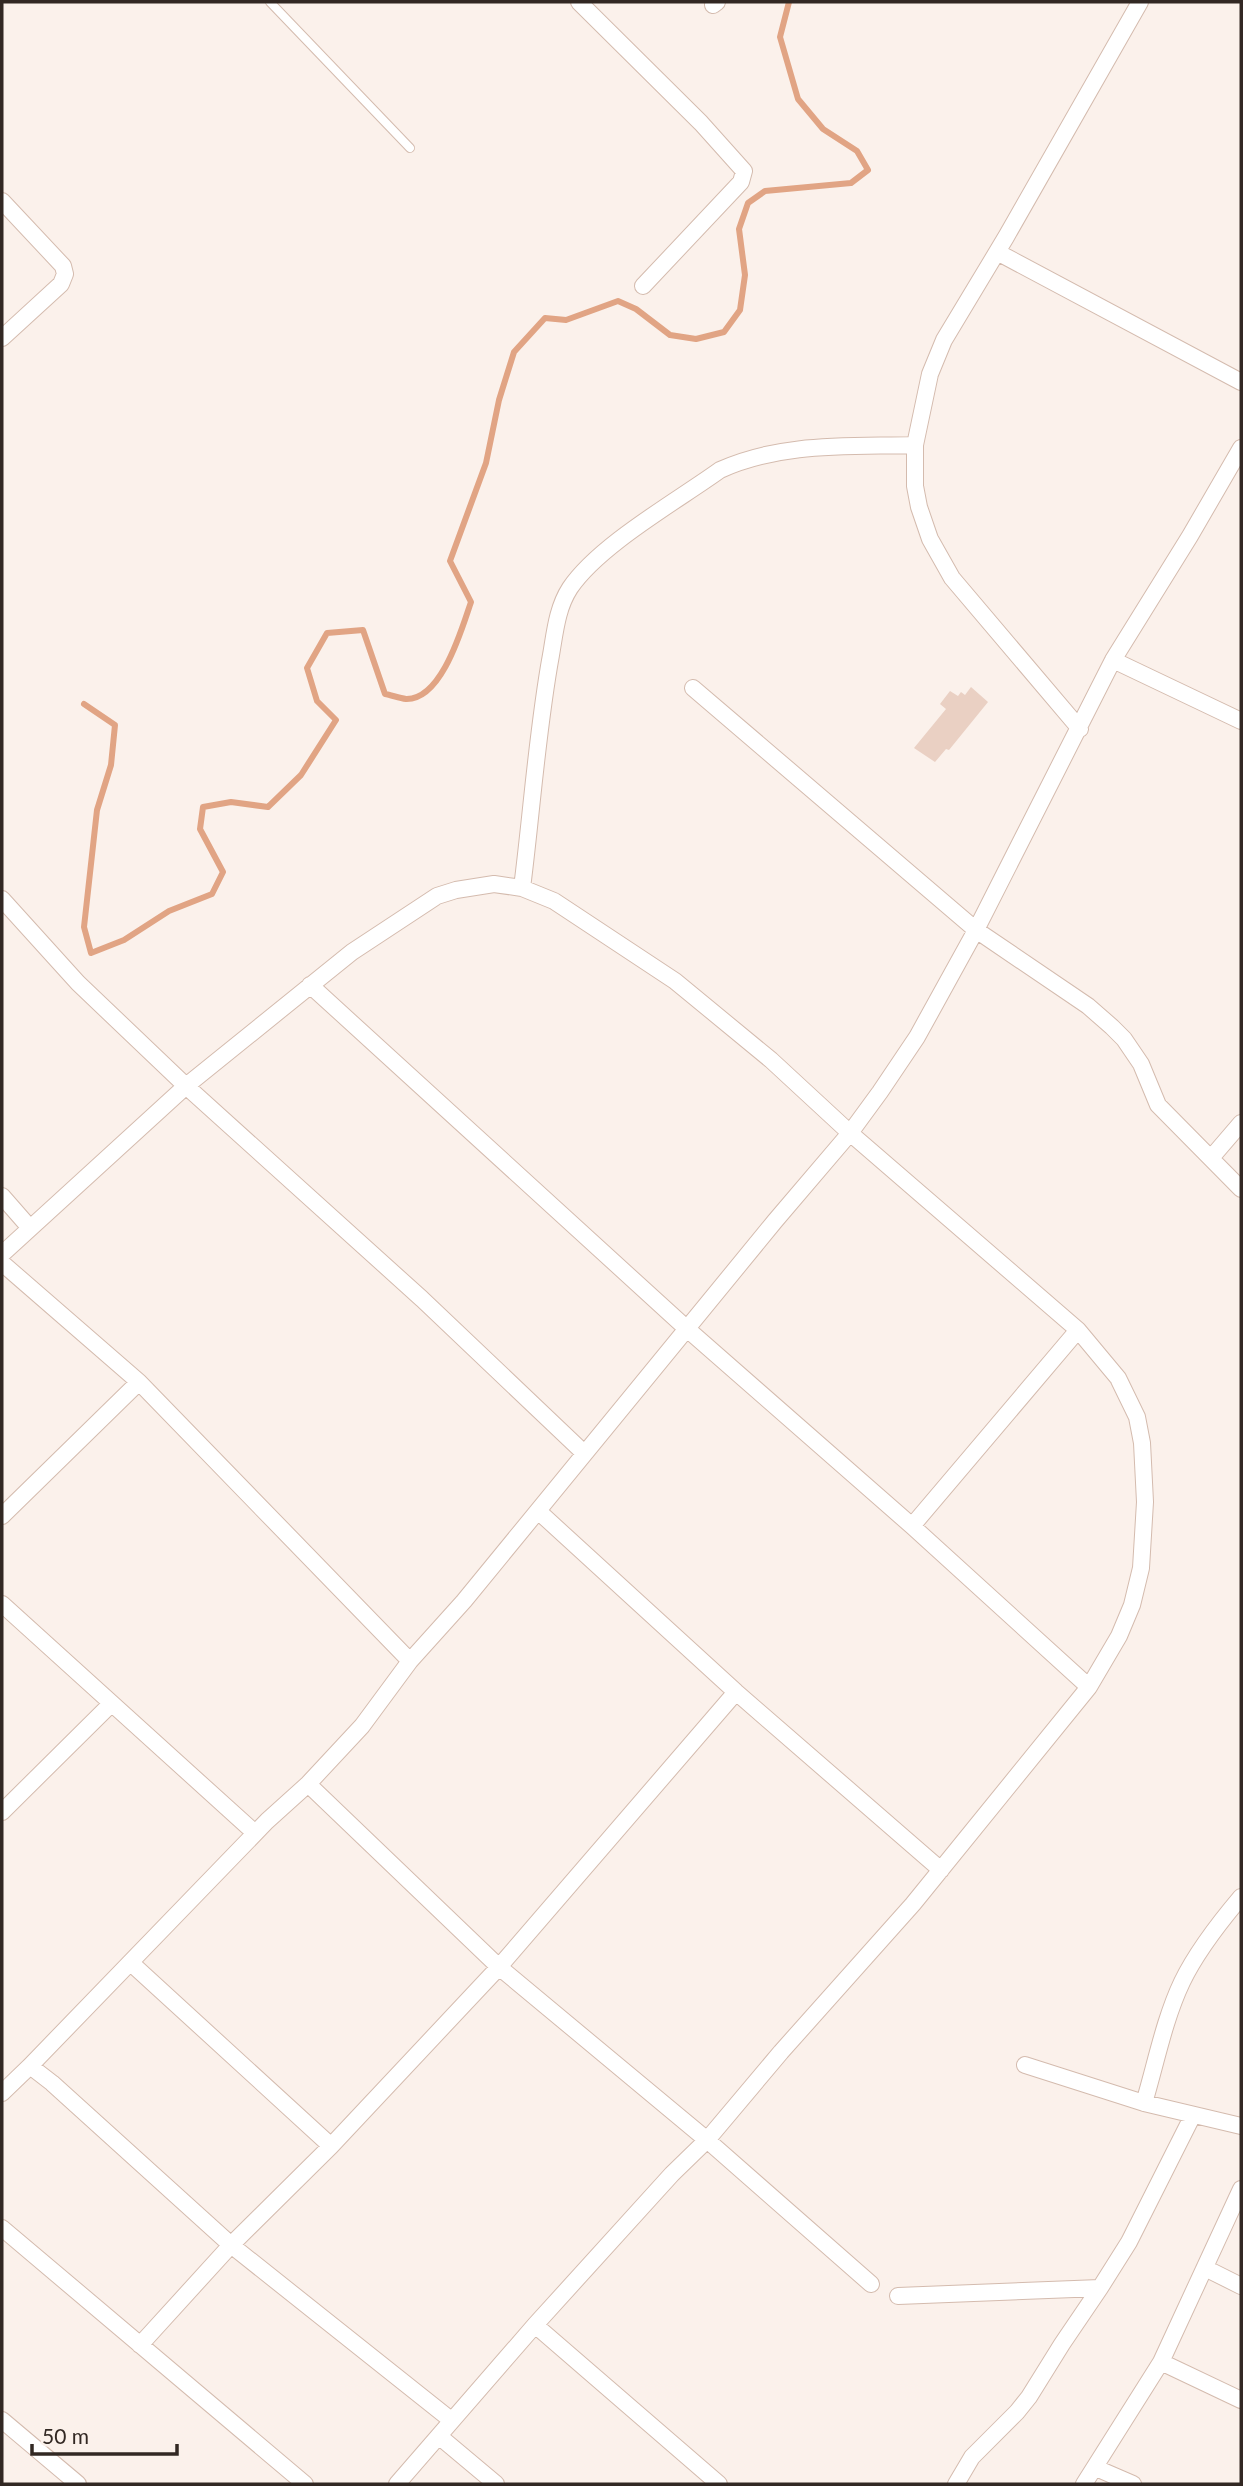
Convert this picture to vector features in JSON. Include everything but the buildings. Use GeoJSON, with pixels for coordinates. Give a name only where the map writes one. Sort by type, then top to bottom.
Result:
{"type":"FeatureCollection","features":[{"type":"Feature","properties":{"kind":"street"},"geometry":{"type":"LineString","coordinates":[[579,2],[701,123],[744,171],[741,182],[643,286]]}},
{"type":"Feature","properties":{"kind":"street"},"geometry":{"type":"LineString","coordinates":[[1080,729],[952,578],[930,539],[919,507],[915,486],[915,445],[930,374],[944,340],[1140,2]]}},
{"type":"Feature","properties":{"kind":"street"},"geometry":{"type":"LineString","coordinates":[[2,201],[63,267],[65,274],[61,284],[2,338]]}},
{"type":"Feature","properties":{"kind":"street"},"geometry":{"type":"LineString","coordinates":[[997,252],[1241,382]]}},
{"type":"Feature","properties":{"kind":"street"},"geometry":{"type":"LineString","coordinates":[[522,888],[546,683],[558,618],[571,587],[586,569],[612,545],[720,470],[740,461],[801,448],[915,445]]}},
{"type":"Feature","properties":{"kind":"street"},"geometry":{"type":"LineString","coordinates":[[2,2093],[362,1726],[410,1661],[464,1601],[775,1220],[850,1133],[917,1037],[976,930],[1113,660],[1241,448]]}},
{"type":"Feature","properties":{"kind":"street"},"geometry":{"type":"LineString","coordinates":[[1113,660],[1241,721]]}},
{"type":"Feature","properties":{"kind":"street"},"geometry":{"type":"LineString","coordinates":[[692,688],[976,930],[1088,1006],[1112,1027],[1141,1064],[1158,1105],[1241,1188]]}},
{"type":"Feature","properties":{"kind":"street"},"geometry":{"type":"LineString","coordinates":[[2,1254],[186,1086],[352,952],[437,896],[494,884],[522,888],[554,901],[675,981],[771,1060],[850,1133],[1079,1331],[1118,1378],[1137,1417],[1142,1443],[1145,1502],[1141,1568],[1132,1605],[1119,1636],[1089,1687],[941,1870],[707,2140],[672,2174],[535,2325],[397,2484]]}},
{"type":"Feature","properties":{"kind":"street"},"geometry":{"type":"LineString","coordinates":[[2,900],[78,983],[186,1086],[422,1298],[584,1453]]}},
{"type":"Feature","properties":{"kind":"street"},"geometry":{"type":"LineString","coordinates":[[310,985],[687,1328],[912,1526],[1089,1687]]}},
{"type":"Feature","properties":{"kind":"street"},"geometry":{"type":"LineString","coordinates":[[1211,1158],[1241,1123]]}},
{"type":"Feature","properties":{"kind":"street"},"geometry":{"type":"LineString","coordinates":[[2,1196],[30,1228]]}},
{"type":"Feature","properties":{"kind":"street"},"geometry":{"type":"LineString","coordinates":[[2,1263],[139,1381],[410,1661]]}},
{"type":"Feature","properties":{"kind":"street"},"geometry":{"type":"LineString","coordinates":[[912,1526],[1079,1331]]}},
{"type":"Feature","properties":{"kind":"street"},"geometry":{"type":"LineString","coordinates":[[2,1516],[139,1381]]}},
{"type":"Feature","properties":{"kind":"street"},"geometry":{"type":"LineString","coordinates":[[538,1511],[736,1692],[941,1870]]}},
{"type":"Feature","properties":{"kind":"street"},"geometry":{"type":"LineString","coordinates":[[2,1604],[255,1833]]}},
{"type":"Feature","properties":{"kind":"street"},"geometry":{"type":"LineString","coordinates":[[140,2345],[231,2245],[331,2146],[499,1968],[736,1692]]}},
{"type":"Feature","properties":{"kind":"street"},"geometry":{"type":"LineString","coordinates":[[2,1812],[111,1704]]}},
{"type":"Feature","properties":{"kind":"street"},"geometry":{"type":"LineString","coordinates":[[308,1784],[499,1968],[707,2140],[871,2284]]}},
{"type":"Feature","properties":{"kind":"street"},"geometry":{"type":"LineString","coordinates":[[1144,2103],[1168,2017],[1182,1982],[1216,1928],[1241,1897]]}},
{"type":"Feature","properties":{"kind":"street"},"geometry":{"type":"LineString","coordinates":[[131,1963],[331,2146]]}},
{"type":"Feature","properties":{"kind":"street"},"geometry":{"type":"LineString","coordinates":[[1025,2064],[1144,2103],[1241,2126]]}},
{"type":"Feature","properties":{"kind":"street"},"geometry":{"type":"LineString","coordinates":[[30,2066],[231,2245],[451,2420]]}},
{"type":"Feature","properties":{"kind":"street"},"geometry":{"type":"LineString","coordinates":[[956,2484],[972,2457],[1029,2397],[1100,2288],[1129,2242],[1193,2115]]}},
{"type":"Feature","properties":{"kind":"street"},"geometry":{"type":"LineString","coordinates":[[1084,2484],[1161,2362],[1241,2189]]}},
{"type":"Feature","properties":{"kind":"street"},"geometry":{"type":"LineString","coordinates":[[2,2228],[304,2484]]}},
{"type":"Feature","properties":{"kind":"street"},"geometry":{"type":"LineString","coordinates":[[1205,2268],[1241,2286]]}},
{"type":"Feature","properties":{"kind":"street"},"geometry":{"type":"LineString","coordinates":[[898,2296],[1100,2288]]}},
{"type":"Feature","properties":{"kind":"street"},"geometry":{"type":"LineString","coordinates":[[535,2325],[719,2484]]}},
{"type":"Feature","properties":{"kind":"street"},"geometry":{"type":"LineString","coordinates":[[1161,2362],[1241,2400]]}},
{"type":"Feature","properties":{"kind":"street"},"geometry":{"type":"LineString","coordinates":[[2,2420],[78,2484]]}},
{"type":"Feature","properties":{"kind":"street"},"geometry":{"type":"LineString","coordinates":[[440,2437],[496,2484]]}},
{"type":"Feature","properties":{"kind":"street"},"geometry":{"type":"LineString","coordinates":[[1096,2468],[1133,2484]]}},
{"type":"Feature","properties":{"kind":"lane"},"geometry":{"type":"LineString","coordinates":[[270,2],[410,148]]}},
{"type":"Feature","properties":{"kind":"waterway"},"geometry":{"type":"LineString","coordinates":[[84,704],[115,725],[111,765],[97,810],[84,927],[91,953],[124,940],[169,911],[212,894],[223,872],[200,829],[203,807],[231,802],[268,807],[301,775],[336,720],[317,701],[307,668],[327,633],[363,630],[385,694],[406,699],[419,696],[440,676],[449,661],[471,602],[450,561],[486,463],[499,400],[514,352],[545,318],[566,320],[618,301],[636,309],[670,335],[696,339],[724,332],[740,310],[745,275],[739,229],[748,203],[765,191],[851,183],[868,170],[857,151],[823,129],[798,99],[780,37],[789,2]]}}]}
